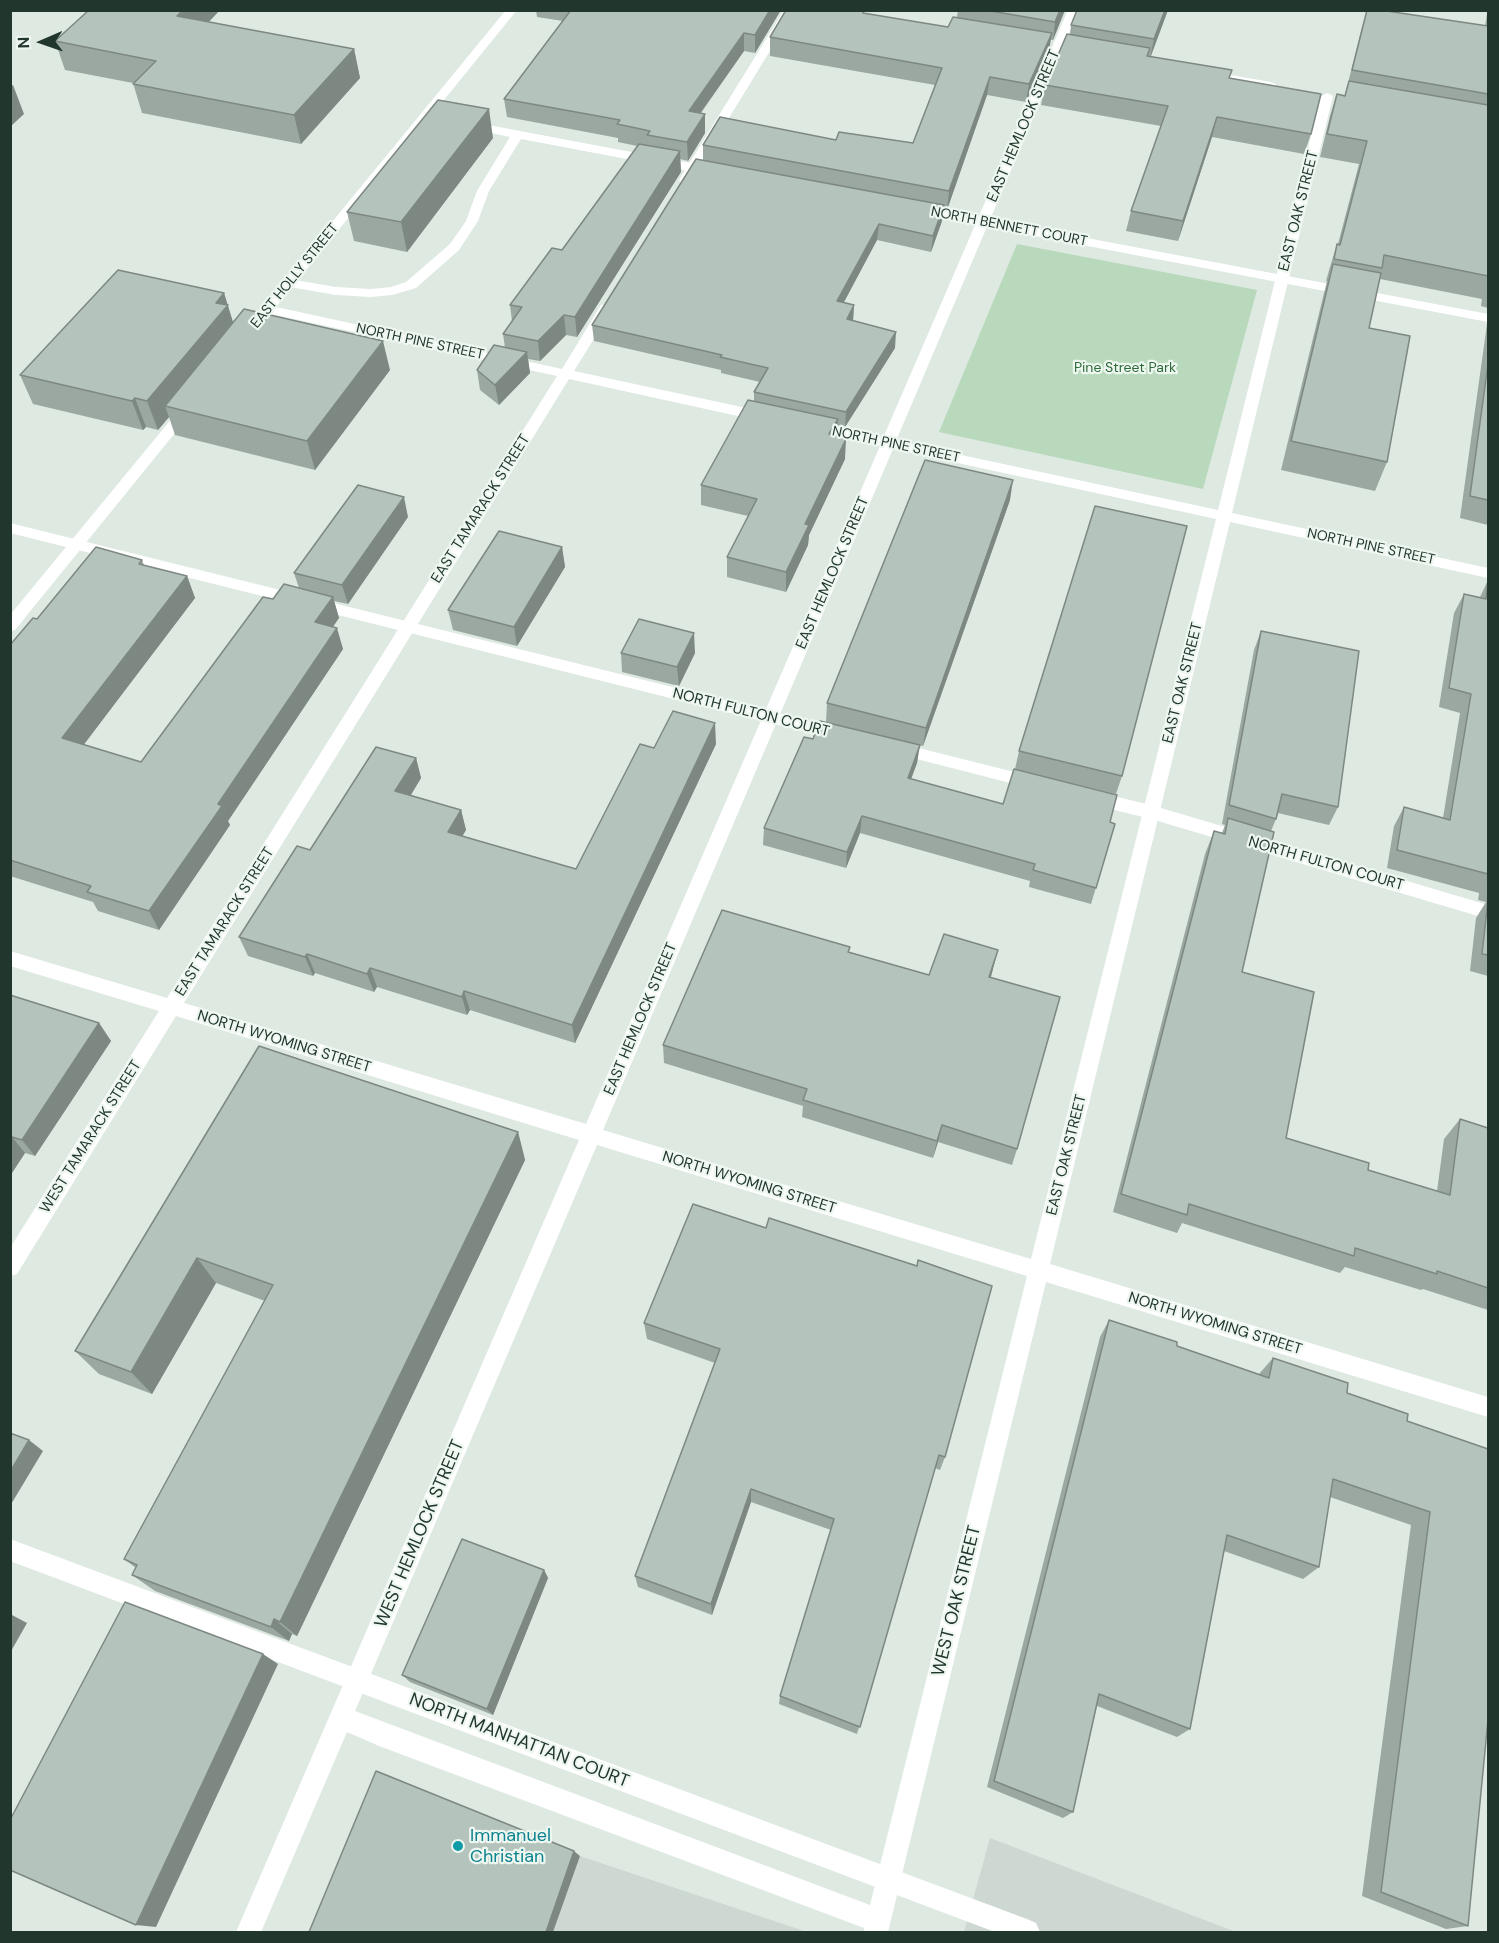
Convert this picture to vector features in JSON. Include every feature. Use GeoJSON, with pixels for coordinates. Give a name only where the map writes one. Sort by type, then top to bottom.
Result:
{"type":"FeatureCollection","features":[{"type":"Feature","properties":{"kind":"street","name":"EAST HOLLY STREET"},"geometry":{"type":"LineString","coordinates":[[253,327],[512,10]]}},
{"type":"Feature","properties":{"kind":"street"},"geometry":{"type":"LineString","coordinates":[[675,197],[790,10]]}},
{"type":"Feature","properties":{"kind":"street","name":"EAST HEMLOCK STREET"},"geometry":{"type":"LineString","coordinates":[[591,1135],[1074,10]]}},
{"type":"Feature","properties":{"kind":"street"},"geometry":{"type":"LineString","coordinates":[[1199,72],[1281,87]]}},
{"type":"Feature","properties":{"kind":"street","name":"EAST OAK STREET"},"geometry":{"type":"LineString","coordinates":[[1039,1270],[1327,96]]}},
{"type":"Feature","properties":{"kind":"street"},"geometry":{"type":"LineString","coordinates":[[423,117],[728,174]]}},
{"type":"Feature","properties":{"kind":"street"},"geometry":{"type":"LineString","coordinates":[[289,283],[336,291],[370,293],[392,291],[411,285],[455,247],[472,221],[483,190],[518,134]]}},
{"type":"Feature","properties":{"kind":"street","name":"NORTH BENNETT COURT"},"geometry":{"type":"LineString","coordinates":[[902,207],[1488,318]]}},
{"type":"Feature","properties":{"kind":"street","name":"EAST TAMARACK STREET"},"geometry":{"type":"LineString","coordinates":[[172,1007],[614,295]]}},
{"type":"Feature","properties":{"kind":"street","name":"NORTH PINE STREET"},"geometry":{"type":"LineString","coordinates":[[267,309],[784,421]]}},
{"type":"Feature","properties":{"kind":"street"},"geometry":{"type":"LineString","coordinates":[[10,626],[194,400]]}},
{"type":"Feature","properties":{"kind":"street","name":"NORTH PINE STREET"},"geometry":{"type":"LineString","coordinates":[[808,426],[1488,573]]}},
{"type":"Feature","properties":{"kind":"street","name":"NORTH FULTON COURT"},"geometry":{"type":"LineString","coordinates":[[10,528],[1048,786]]}},
{"type":"Feature","properties":{"kind":"street","name":"NORTH FULTON COURT"},"geometry":{"type":"LineString","coordinates":[[1071,792],[1151,812],[1488,912]]}},
{"type":"Feature","properties":{"kind":"street","name":"NORTH WYOMING STREET"},"geometry":{"type":"LineString","coordinates":[[10,958],[1488,1407]]}},
{"type":"Feature","properties":{"kind":"street","name":"WEST TAMARACK STREET"},"geometry":{"type":"LineString","coordinates":[[10,1267],[172,1007]]}},
{"type":"Feature","properties":{"kind":"street","name":"WEST HEMLOCK STREET"},"geometry":{"type":"LineString","coordinates":[[249,1932],[591,1135]]}},
{"type":"Feature","properties":{"kind":"street","name":"WEST OAK STREET"},"geometry":{"type":"LineString","coordinates":[[877,1927],[1039,1270]]}},
{"type":"Feature","properties":{"kind":"street","name":"NORTH MANHATTAN COURT"},"geometry":{"type":"LineString","coordinates":[[10,1550],[1027,1932]]}},
{"type":"Feature","properties":{"kind":"street"},"geometry":{"type":"LineString","coordinates":[[341,1717],[379,1734],[877,1927]]}},
{"type":"Feature","properties":{"kind":"shaded area","name":"Immanuel Christian"},"geometry":{"type":"Polygon","coordinates":[[[384,1773],[580,1856],[807,1932],[320,1932],[384,1773]]]}},
{"type":"Feature","properties":{"kind":"shaded area"},"geometry":{"type":"Polygon","coordinates":[[[990,1838],[1236,1932],[964,1932],[990,1838]]]}},
{"type":"Feature","properties":{"kind":"green space","name":"Pine Street Park"},"geometry":{"type":"Polygon","coordinates":[[[1017,244],[1257,290],[1203,489],[939,432],[1017,244]]]}},
{"type":"Feature","properties":{"kind":"building"},"geometry":{"type":"Polygon","coordinates":[[[89,10],[183,10],[177,16],[354,49],[294,115],[133,84],[156,61],[55,41],[89,10]]]}},
{"type":"Feature","properties":{"kind":"building"},"geometry":{"type":"Polygon","coordinates":[[[571,10],[770,10],[755,35],[744,33],[689,111],[705,114],[687,142],[647,135],[650,131],[617,124],[620,120],[504,99],[571,10]]]}},
{"type":"Feature","properties":{"kind":"building"},"geometry":{"type":"Polygon","coordinates":[[[786,10],[864,10],[863,13],[948,27],[953,17],[1052,33],[1029,84],[990,77],[949,191],[703,145],[720,117],[836,140],[839,132],[913,143],[942,68],[770,37],[786,10]]]}},
{"type":"Feature","properties":{"kind":"building"},"geometry":{"type":"Polygon","coordinates":[[[985,10],[1060,10],[1055,22],[985,10]]]}},
{"type":"Feature","properties":{"kind":"building"},"geometry":{"type":"Polygon","coordinates":[[[1077,10],[1165,10],[1154,39],[1071,25],[1077,10]]]}},
{"type":"Feature","properties":{"kind":"building"},"geometry":{"type":"Polygon","coordinates":[[[1367,10],[1488,26],[1488,94],[1352,70],[1367,10]]]}},
{"type":"Feature","properties":{"kind":"building"},"geometry":{"type":"Polygon","coordinates":[[[1067,34],[1150,48],[1147,56],[1232,70],[1229,78],[1321,94],[1311,134],[1217,117],[1183,221],[1131,211],[1168,106],[1045,85],[1067,34]]]}},
{"type":"Feature","properties":{"kind":"building"},"geometry":{"type":"Polygon","coordinates":[[[1349,81],[1488,105],[1488,276],[1384,255],[1382,268],[1334,259],[1337,244],[1340,245],[1367,141],[1327,134],[1337,94],[1345,96],[1349,81]]]}},
{"type":"Feature","properties":{"kind":"building"},"geometry":{"type":"Polygon","coordinates":[[[438,100],[489,109],[401,222],[347,212],[438,100]]]}},
{"type":"Feature","properties":{"kind":"building"},"geometry":{"type":"Polygon","coordinates":[[[639,144],[680,151],[575,317],[564,315],[538,341],[503,334],[522,307],[510,305],[552,248],[562,250],[639,144]]]}},
{"type":"Feature","properties":{"kind":"building"},"geometry":{"type":"Polygon","coordinates":[[[696,159],[944,205],[933,236],[879,224],[837,301],[854,305],[847,319],[896,332],[846,412],[754,392],[768,368],[592,325],[696,159]]]}},
{"type":"Feature","properties":{"kind":"building"},"geometry":{"type":"Polygon","coordinates":[[[1333,264],[1381,273],[1369,328],[1410,336],[1387,462],[1291,441],[1333,264]]]}},
{"type":"Feature","properties":{"kind":"building"},"geometry":{"type":"Polygon","coordinates":[[[118,270],[224,293],[216,303],[228,305],[147,401],[135,398],[132,401],[20,375],[118,270]]]}},
{"type":"Feature","properties":{"kind":"building"},"geometry":{"type":"Polygon","coordinates":[[[244,309],[383,341],[307,441],[165,406],[244,309]]]}},
{"type":"Feature","properties":{"kind":"building"},"geometry":{"type":"Polygon","coordinates":[[[494,345],[527,352],[495,385],[477,370],[494,345]]]}},
{"type":"Feature","properties":{"kind":"building"},"geometry":{"type":"Polygon","coordinates":[[[1488,364],[1488,500],[1470,496],[1488,364]]]}},
{"type":"Feature","properties":{"kind":"building"},"geometry":{"type":"Polygon","coordinates":[[[748,400],[838,419],[829,434],[846,439],[805,524],[809,525],[786,572],[727,557],[757,499],[701,485],[748,400]]]}},
{"type":"Feature","properties":{"kind":"building"},"geometry":{"type":"Polygon","coordinates":[[[925,460],[1013,480],[926,728],[827,703],[925,460]]]}},
{"type":"Feature","properties":{"kind":"building"},"geometry":{"type":"Polygon","coordinates":[[[358,485],[404,497],[342,585],[294,573],[358,485]]]}},
{"type":"Feature","properties":{"kind":"building"},"geometry":{"type":"Polygon","coordinates":[[[1095,506],[1187,526],[1122,776],[1019,751],[1095,506]]]}},
{"type":"Feature","properties":{"kind":"building"},"geometry":{"type":"Polygon","coordinates":[[[499,531],[562,547],[514,627],[448,610],[499,531]]]}},
{"type":"Feature","properties":{"kind":"building"},"geometry":{"type":"Polygon","coordinates":[[[96,547],[142,560],[139,564],[187,576],[62,738],[141,762],[263,597],[273,599],[284,584],[333,597],[315,622],[337,628],[218,804],[222,806],[149,911],[87,892],[91,886],[10,860],[10,645],[33,618],[37,619],[96,547]]]}},
{"type":"Feature","properties":{"kind":"building"},"geometry":{"type":"Polygon","coordinates":[[[1488,582],[1488,874],[1397,850],[1404,807],[1450,820],[1471,694],[1449,688],[1464,594],[1486,599],[1488,582]]]}},
{"type":"Feature","properties":{"kind":"building"},"geometry":{"type":"Polygon","coordinates":[[[639,619],[694,633],[677,667],[621,653],[639,619]]]}},
{"type":"Feature","properties":{"kind":"building"},"geometry":{"type":"Polygon","coordinates":[[[1261,631],[1359,651],[1338,807],[1282,794],[1276,819],[1229,805],[1261,631]]]}},
{"type":"Feature","properties":{"kind":"building"},"geometry":{"type":"Polygon","coordinates":[[[673,711],[715,723],[572,1025],[464,991],[462,997],[370,968],[367,974],[307,954],[305,957],[239,937],[297,846],[310,850],[376,747],[416,758],[395,791],[461,810],[448,832],[576,869],[640,744],[654,748],[673,711]]]}},
{"type":"Feature","properties":{"kind":"building"},"geometry":{"type":"Polygon","coordinates":[[[820,721],[920,745],[908,778],[1003,804],[1014,769],[1117,795],[1110,822],[1115,824],[1096,888],[1033,870],[1035,864],[862,816],[847,852],[764,828],[804,737],[813,739],[820,721]]]}},
{"type":"Feature","properties":{"kind":"building"},"geometry":{"type":"Polygon","coordinates":[[[1228,818],[1274,832],[1242,972],[1314,992],[1286,1138],[1369,1163],[1368,1170],[1450,1195],[1460,1119],[1488,1128],[1488,1288],[1355,1248],[1354,1256],[1189,1204],[1187,1215],[1121,1194],[1214,831],[1225,834],[1228,818]]]}},
{"type":"Feature","properties":{"kind":"building"},"geometry":{"type":"Polygon","coordinates":[[[1488,900],[1488,955],[1482,954],[1488,900]]]}},
{"type":"Feature","properties":{"kind":"building"},"geometry":{"type":"Polygon","coordinates":[[[722,910],[850,947],[848,952],[929,975],[944,934],[998,950],[989,977],[1060,997],[1017,1149],[942,1125],[937,1141],[803,1100],[807,1089],[663,1045],[722,910]]]}},
{"type":"Feature","properties":{"kind":"building"},"geometry":{"type":"Polygon","coordinates":[[[10,995],[99,1023],[22,1140],[12,1137],[10,1139],[10,995]]]}},
{"type":"Feature","properties":{"kind":"building"},"geometry":{"type":"Polygon","coordinates":[[[259,1046],[518,1132],[280,1622],[274,1619],[271,1627],[132,1575],[137,1565],[124,1559],[273,1285],[197,1258],[131,1372],[75,1351],[259,1046]]]}},
{"type":"Feature","properties":{"kind":"building"},"geometry":{"type":"Polygon","coordinates":[[[693,1204],[766,1228],[769,1218],[917,1266],[918,1260],[992,1286],[945,1457],[939,1455],[860,1727],[780,1696],[834,1519],[751,1489],[711,1604],[635,1576],[720,1349],[644,1323],[693,1204]]]}},
{"type":"Feature","properties":{"kind":"building"},"geometry":{"type":"Polygon","coordinates":[[[1109,1320],[1177,1342],[1177,1346],[1269,1378],[1273,1358],[1348,1383],[1347,1393],[1408,1414],[1407,1421],[1488,1449],[1488,1720],[1468,1926],[1381,1892],[1430,1512],[1333,1479],[1319,1567],[1227,1535],[1190,1729],[1099,1694],[1073,1812],[994,1781],[1109,1320]]]}},
{"type":"Feature","properties":{"kind":"building"},"geometry":{"type":"Polygon","coordinates":[[[10,1433],[29,1440],[10,1472],[10,1433]]]}},
{"type":"Feature","properties":{"kind":"building"},"geometry":{"type":"Polygon","coordinates":[[[462,1539],[544,1570],[487,1709],[402,1675],[462,1539]]]}},
{"type":"Feature","properties":{"kind":"building"},"geometry":{"type":"Polygon","coordinates":[[[125,1602],[263,1654],[136,1925],[10,1870],[10,1820],[125,1602]]]}},
{"type":"Feature","properties":{"kind":"building","name":"Immanuel Christian"},"geometry":{"type":"Polygon","coordinates":[[[376,1771],[574,1851],[546,1932],[309,1932],[376,1771]]]}},
{"type":"Feature","properties":{"kind":"place","name":"Immanuel Christian"},"geometry":{"type":"Point","coordinates":[458,1846]}}]}
